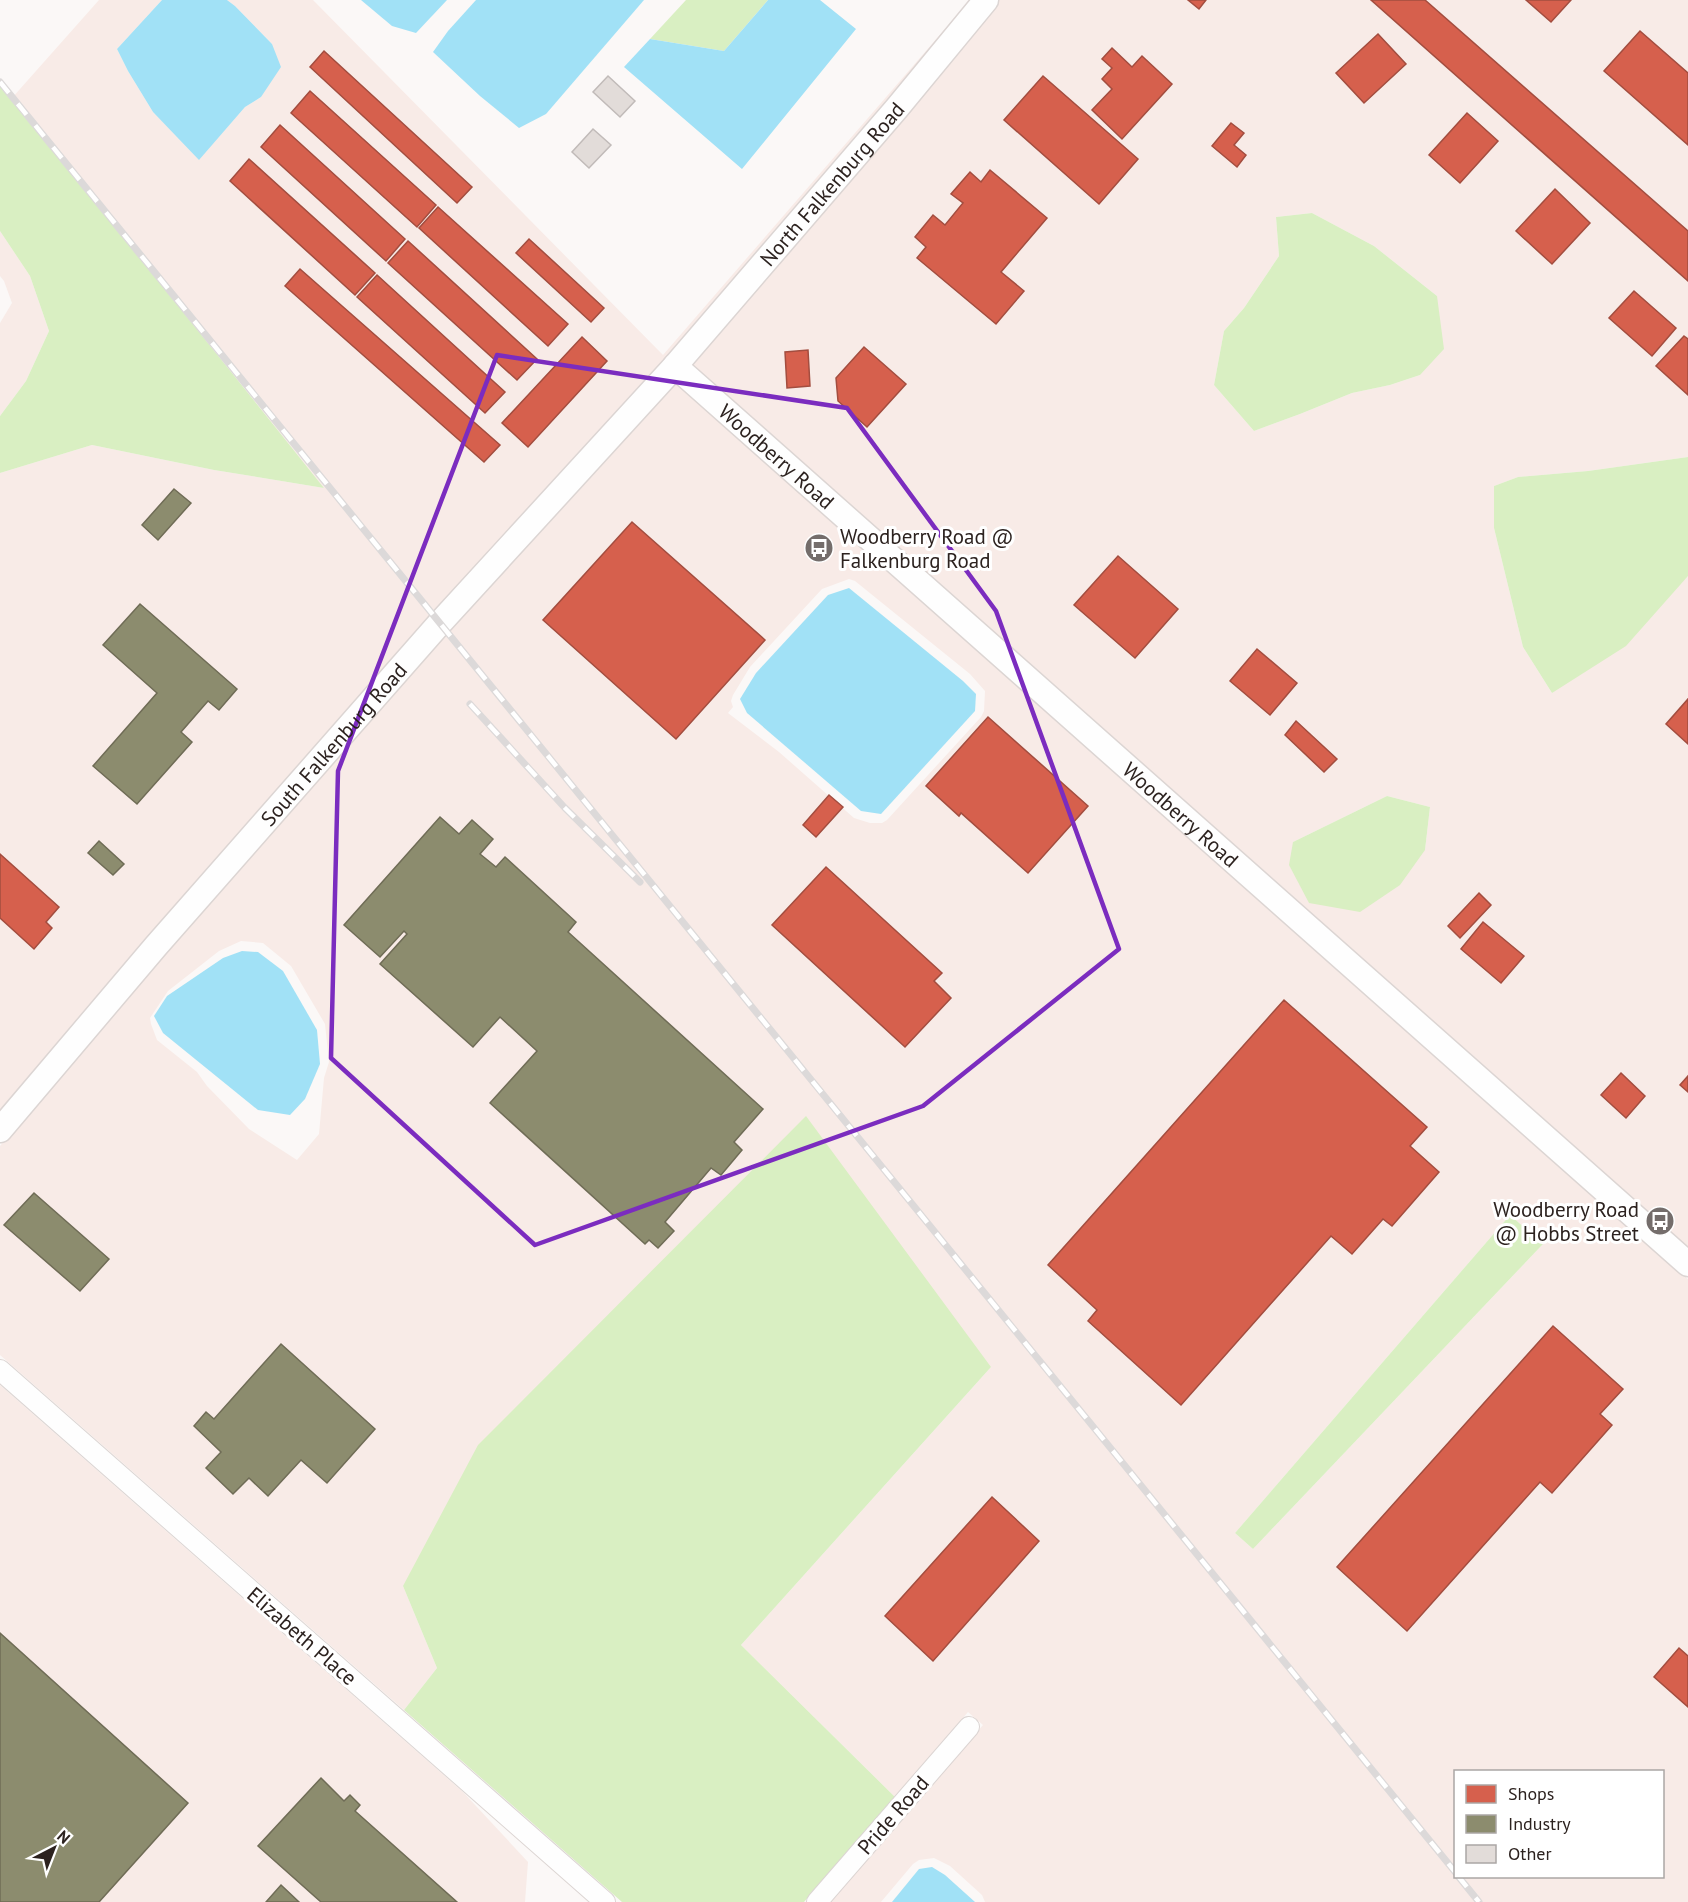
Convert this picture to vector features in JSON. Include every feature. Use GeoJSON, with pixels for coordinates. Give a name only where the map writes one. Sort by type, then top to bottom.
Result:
{"type":"FeatureCollection","features":[{"type":"Feature","properties":{"kind":"street","name":"North Falkenburg Road"},"geometry":{"type":"LineString","coordinates":[[675,366],[897,108],[986,0]]}},
{"type":"Feature","properties":{"kind":"street","name":"South Falkenburg Road"},"geometry":{"type":"LineString","coordinates":[[0,1130],[156,946],[439,624],[675,366]]}},
{"type":"Feature","properties":{"kind":"street","name":"Woodberry Road"},"geometry":{"type":"LineString","coordinates":[[675,366],[1688,1264]]}},
{"type":"Feature","properties":{"kind":"street","name":"Elizabeth Place"},"geometry":{"type":"LineString","coordinates":[[0,1370],[605,1902]]}},
{"type":"Feature","properties":{"kind":"street","name":"Pride Road"},"geometry":{"type":"LineString","coordinates":[[817,1902],[969,1727]]}},
{"type":"Feature","properties":{"kind":"highlighted area"},"geometry":{"type":"Polygon","coordinates":[[[497,355],[847,408],[996,611],[1119,949],[923,1106],[535,1245],[331,1058],[338,771],[497,355]]]}},
{"type":"Feature","properties":{"kind":"shaded area"},"geometry":{"type":"Polygon","coordinates":[[[99,0],[162,0],[117,49],[153,112],[199,159],[245,107],[261,97],[272,44],[227,0],[313,0],[663,355],[972,0],[889,102],[668,359],[0,1115],[0,473],[92,445],[214,470],[324,488],[12,98],[99,0]]]}},
{"type":"Feature","properties":{"kind":"shaded area"},"geometry":{"type":"Polygon","coordinates":[[[998,0],[1688,0],[1688,457],[1588,471],[1518,477],[1494,486],[1494,528],[1523,647],[1552,693],[1688,576],[1688,1249],[690,364],[904,114],[998,0]],[[1312,213],[1276,217],[1279,256],[1244,308],[1224,331],[1214,385],[1254,431],[1352,393],[1390,385],[1420,375],[1437,296],[1374,246],[1312,213]],[[1387,796],[1293,842],[1425,850],[1430,807],[1387,796]]]}},
{"type":"Feature","properties":{"kind":"shaded area"},"geometry":{"type":"Polygon","coordinates":[[[0,231],[30,276],[49,331],[26,381],[0,416],[0,323],[12,303],[0,276],[0,231]]]}},
{"type":"Feature","properties":{"kind":"shaded area"},"geometry":{"type":"Polygon","coordinates":[[[675,381],[1688,1279],[1688,1902],[985,1902],[982,1895],[950,1866],[934,1858],[919,1860],[913,1864],[881,1902],[830,1902],[983,1725],[968,1712],[895,1797],[741,1645],[991,1367],[403,1586],[437,1668],[404,1710],[0,1355],[0,1146],[163,952],[442,636],[675,381]],[[849,579],[822,589],[750,667],[733,695],[731,701],[733,707],[728,713],[779,752],[854,818],[870,823],[882,823],[981,717],[984,711],[985,691],[970,674],[855,581],[849,579]],[[241,941],[219,951],[168,991],[150,1018],[151,1024],[157,1040],[197,1072],[207,1086],[249,1129],[297,1160],[319,1134],[324,1078],[329,1062],[325,1024],[291,966],[263,943],[241,941]],[[1510,1215],[1235,1533],[1253,1549],[1543,1244],[1510,1215]]]}},
{"type":"Feature","properties":{"kind":"shaded area"},"geometry":{"type":"Polygon","coordinates":[[[0,1385],[463,1792],[528,1862],[525,1902],[0,1902],[0,1385]]]}},
{"type":"Feature","properties":{"kind":"green space"},"geometry":{"type":"Polygon","coordinates":[[[686,0],[768,0],[724,51],[650,39],[686,0]]]}},
{"type":"Feature","properties":{"kind":"green space"},"geometry":{"type":"Polygon","coordinates":[[[0,85],[324,488],[214,470],[92,445],[0,473],[0,416],[26,381],[49,331],[30,276],[0,231],[0,85]]]}},
{"type":"Feature","properties":{"kind":"green space"},"geometry":{"type":"Polygon","coordinates":[[[1312,213],[1374,246],[1437,296],[1444,349],[1420,375],[1390,385],[1352,393],[1254,431],[1214,385],[1224,331],[1244,308],[1279,256],[1276,217],[1312,213]]]}},
{"type":"Feature","properties":{"kind":"green space"},"geometry":{"type":"Polygon","coordinates":[[[1688,457],[1688,576],[1626,646],[1552,693],[1523,647],[1494,528],[1494,486],[1518,477],[1588,471],[1688,457]]]}},
{"type":"Feature","properties":{"kind":"green space"},"geometry":{"type":"Polygon","coordinates":[[[1387,796],[1430,807],[1425,850],[1400,885],[1360,912],[1309,903],[1289,865],[1293,842],[1387,796]]]}},
{"type":"Feature","properties":{"kind":"green space"},"geometry":{"type":"Polygon","coordinates":[[[806,1116],[991,1367],[741,1645],[895,1797],[804,1902],[622,1902],[404,1710],[437,1668],[403,1586],[478,1445],[806,1116]]]}},
{"type":"Feature","properties":{"kind":"green space"},"geometry":{"type":"Polygon","coordinates":[[[1510,1215],[1543,1244],[1253,1549],[1235,1533],[1510,1215]]]}},
{"type":"Feature","properties":{"kind":"water"},"geometry":{"type":"Polygon","coordinates":[[[162,0],[227,0],[272,44],[281,67],[261,97],[245,107],[199,160],[153,112],[117,49],[162,0]]]}},
{"type":"Feature","properties":{"kind":"water"},"geometry":{"type":"Polygon","coordinates":[[[361,0],[447,0],[416,33],[392,26],[361,0]]]}},
{"type":"Feature","properties":{"kind":"water"},"geometry":{"type":"Polygon","coordinates":[[[476,0],[644,0],[546,114],[519,128],[480,96],[433,52],[448,31],[476,0]]]}},
{"type":"Feature","properties":{"kind":"water"},"geometry":{"type":"Polygon","coordinates":[[[768,0],[820,0],[856,29],[742,169],[624,67],[650,39],[724,51],[768,0]]]}},
{"type":"Feature","properties":{"kind":"water"},"geometry":{"type":"Polygon","coordinates":[[[849,588],[976,694],[975,711],[881,814],[861,811],[747,713],[740,699],[756,673],[828,595],[849,588]]]}},
{"type":"Feature","properties":{"kind":"water"},"geometry":{"type":"Polygon","coordinates":[[[242,951],[258,952],[283,971],[317,1030],[320,1064],[305,1099],[290,1115],[258,1110],[163,1033],[154,1016],[167,996],[223,958],[242,951]]]}},
{"type":"Feature","properties":{"kind":"water"},"geometry":{"type":"Polygon","coordinates":[[[932,1867],[945,1875],[975,1902],[892,1902],[919,1869],[932,1867]]]}},
{"type":"Feature","properties":{"kind":"building: Shops"},"geometry":{"type":"Polygon","coordinates":[[[1188,0],[1206,0],[1199,9],[1188,0]]]}},
{"type":"Feature","properties":{"kind":"building: Shops"},"geometry":{"type":"Polygon","coordinates":[[[1371,0],[1425,0],[1688,231],[1688,281],[1371,0]]]}},
{"type":"Feature","properties":{"kind":"building: Shops"},"geometry":{"type":"Polygon","coordinates":[[[1526,0],[1571,0],[1551,22],[1526,0]]]}},
{"type":"Feature","properties":{"kind":"building: Shops"},"geometry":{"type":"Polygon","coordinates":[[[1640,31],[1688,73],[1688,145],[1604,71],[1640,31]]]}},
{"type":"Feature","properties":{"kind":"building: Shops"},"geometry":{"type":"Polygon","coordinates":[[[1378,34],[1406,64],[1364,103],[1336,73],[1378,34]]]}},
{"type":"Feature","properties":{"kind":"building: Shops"},"geometry":{"type":"Polygon","coordinates":[[[1112,48],[1132,67],[1142,56],[1172,84],[1122,139],[1092,110],[1112,89],[1102,79],[1112,68],[1102,59],[1112,48]]]}},
{"type":"Feature","properties":{"kind":"building: Shops"},"geometry":{"type":"Polygon","coordinates":[[[324,51],[472,187],[457,203],[310,67],[324,51]]]}},
{"type":"Feature","properties":{"kind":"building: Shops"},"geometry":{"type":"Polygon","coordinates":[[[1043,76],[1138,159],[1099,204],[1004,120],[1043,76]]]}},
{"type":"Feature","properties":{"kind":"building: Shops"},"geometry":{"type":"Polygon","coordinates":[[[310,91],[436,205],[417,227],[291,113],[310,91]]]}},
{"type":"Feature","properties":{"kind":"building: Shops"},"geometry":{"type":"Polygon","coordinates":[[[1467,113],[1498,141],[1460,183],[1429,155],[1467,113]]]}},
{"type":"Feature","properties":{"kind":"building: Shops"},"geometry":{"type":"Polygon","coordinates":[[[1231,123],[1244,133],[1234,145],[1246,155],[1237,167],[1212,146],[1231,123]]]}},
{"type":"Feature","properties":{"kind":"building: Shops"},"geometry":{"type":"Polygon","coordinates":[[[280,125],[405,239],[386,261],[261,147],[280,125]]]}},
{"type":"Feature","properties":{"kind":"building: Shops"},"geometry":{"type":"Polygon","coordinates":[[[249,159],[375,273],[355,295],[230,181],[249,159]]]}},
{"type":"Feature","properties":{"kind":"building: Shops"},"geometry":{"type":"Polygon","coordinates":[[[990,170],[1047,218],[1001,272],[1024,291],[996,324],[917,258],[926,247],[915,237],[933,215],[945,225],[963,203],[951,194],[970,172],[981,182],[990,170]]]}},
{"type":"Feature","properties":{"kind":"building: Shops"},"geometry":{"type":"Polygon","coordinates":[[[1555,189],[1590,223],[1552,264],[1516,231],[1555,189]]]}},
{"type":"Feature","properties":{"kind":"building: Shops"},"geometry":{"type":"Polygon","coordinates":[[[438,207],[568,324],[548,346],[419,228],[438,207]]]}},
{"type":"Feature","properties":{"kind":"building: Shops"},"geometry":{"type":"Polygon","coordinates":[[[529,239],[604,308],[591,322],[516,253],[529,239]]]}},
{"type":"Feature","properties":{"kind":"building: Shops"},"geometry":{"type":"Polygon","coordinates":[[[408,241],[537,359],[517,380],[388,263],[408,241]]]}},
{"type":"Feature","properties":{"kind":"building: Shops"},"geometry":{"type":"Polygon","coordinates":[[[300,269],[500,445],[484,462],[285,286],[300,269]]]}},
{"type":"Feature","properties":{"kind":"building: Shops"},"geometry":{"type":"Polygon","coordinates":[[[377,275],[505,392],[485,413],[357,297],[377,275]]]}},
{"type":"Feature","properties":{"kind":"building: Shops"},"geometry":{"type":"Polygon","coordinates":[[[1634,291],[1676,328],[1652,356],[1609,318],[1634,291]]]}},
{"type":"Feature","properties":{"kind":"building: Shops"},"geometry":{"type":"Polygon","coordinates":[[[1684,336],[1688,339],[1688,395],[1656,366],[1684,336]]]}},
{"type":"Feature","properties":{"kind":"building: Shops"},"geometry":{"type":"Polygon","coordinates":[[[582,337],[607,361],[528,447],[502,423],[582,337]]]}},
{"type":"Feature","properties":{"kind":"building: Shops"},"geometry":{"type":"Polygon","coordinates":[[[864,347],[906,384],[867,427],[838,401],[836,378],[864,347]]]}},
{"type":"Feature","properties":{"kind":"building: Shops"},"geometry":{"type":"Polygon","coordinates":[[[808,350],[810,386],[787,388],[785,352],[808,350]]]}},
{"type":"Feature","properties":{"kind":"building: Shops"},"geometry":{"type":"Polygon","coordinates":[[[632,522],[765,640],[676,739],[543,620],[632,522]]]}},
{"type":"Feature","properties":{"kind":"building: Shops"},"geometry":{"type":"Polygon","coordinates":[[[1118,556],[1178,609],[1135,658],[1074,605],[1118,556]]]}},
{"type":"Feature","properties":{"kind":"building: Shops"},"geometry":{"type":"Polygon","coordinates":[[[1257,649],[1297,683],[1270,715],[1230,681],[1257,649]]]}},
{"type":"Feature","properties":{"kind":"building: Shops"},"geometry":{"type":"Polygon","coordinates":[[[1688,699],[1688,744],[1666,724],[1688,699]]]}},
{"type":"Feature","properties":{"kind":"building: Shops"},"geometry":{"type":"Polygon","coordinates":[[[988,717],[1088,806],[1028,873],[961,813],[959,816],[926,786],[988,717]]]}},
{"type":"Feature","properties":{"kind":"building: Shops"},"geometry":{"type":"Polygon","coordinates":[[[1296,721],[1337,759],[1324,772],[1285,735],[1296,721]]]}},
{"type":"Feature","properties":{"kind":"building: Shops"},"geometry":{"type":"Polygon","coordinates":[[[829,795],[843,807],[816,837],[803,825],[829,795]]]}},
{"type":"Feature","properties":{"kind":"building: Shops"},"geometry":{"type":"Polygon","coordinates":[[[0,854],[59,907],[46,922],[52,928],[34,949],[0,918],[0,854]]]}},
{"type":"Feature","properties":{"kind":"building: Shops"},"geometry":{"type":"Polygon","coordinates":[[[826,867],[942,973],[934,981],[951,998],[905,1047],[772,925],[826,867]]]}},
{"type":"Feature","properties":{"kind":"building: Shops"},"geometry":{"type":"Polygon","coordinates":[[[1479,893],[1491,905],[1460,938],[1448,926],[1479,893]]]}},
{"type":"Feature","properties":{"kind":"building: Shops"},"geometry":{"type":"Polygon","coordinates":[[[1483,922],[1524,956],[1501,983],[1461,949],[1483,922]]]}},
{"type":"Feature","properties":{"kind":"building: Shops"},"geometry":{"type":"Polygon","coordinates":[[[1284,1000],[1427,1127],[1410,1146],[1439,1172],[1392,1226],[1383,1219],[1352,1254],[1331,1236],[1181,1405],[1088,1321],[1097,1310],[1048,1265],[1284,1000]]]}},
{"type":"Feature","properties":{"kind":"building: Shops"},"geometry":{"type":"Polygon","coordinates":[[[1621,1073],[1645,1096],[1626,1118],[1601,1095],[1621,1073]]]}},
{"type":"Feature","properties":{"kind":"building: Shops"},"geometry":{"type":"Polygon","coordinates":[[[1688,1076],[1688,1092],[1680,1085],[1688,1076]]]}},
{"type":"Feature","properties":{"kind":"building: Shops"},"geometry":{"type":"Polygon","coordinates":[[[1553,1326],[1623,1389],[1600,1414],[1612,1425],[1552,1493],[1540,1482],[1407,1631],[1337,1567],[1553,1326]]]}},
{"type":"Feature","properties":{"kind":"building: Shops"},"geometry":{"type":"Polygon","coordinates":[[[992,1497],[1039,1541],[933,1661],[885,1616],[992,1497]]]}},
{"type":"Feature","properties":{"kind":"building: Shops"},"geometry":{"type":"Polygon","coordinates":[[[1679,1648],[1688,1656],[1688,1707],[1654,1677],[1679,1648]]]}},
{"type":"Feature","properties":{"kind":"building: Industry"},"geometry":{"type":"Polygon","coordinates":[[[174,489],[191,503],[158,540],[142,525],[174,489]]]}},
{"type":"Feature","properties":{"kind":"building: Industry"},"geometry":{"type":"Polygon","coordinates":[[[140,604],[237,689],[219,710],[208,701],[181,732],[192,742],[137,804],[93,766],[157,693],[103,645],[140,604]]]}},
{"type":"Feature","properties":{"kind":"building: Industry"},"geometry":{"type":"Polygon","coordinates":[[[440,817],[459,834],[472,820],[493,839],[480,854],[496,867],[505,857],[576,922],[568,932],[763,1109],[734,1142],[742,1150],[721,1175],[711,1168],[665,1222],[674,1231],[658,1248],[649,1240],[645,1244],[490,1103],[537,1051],[500,1017],[473,1047],[380,964],[407,934],[404,931],[380,957],[344,925],[440,817]]]}},
{"type":"Feature","properties":{"kind":"building: Industry"},"geometry":{"type":"Polygon","coordinates":[[[99,841],[124,864],[113,875],[88,853],[99,841]]]}},
{"type":"Feature","properties":{"kind":"building: Industry"},"geometry":{"type":"Polygon","coordinates":[[[34,1193],[109,1259],[80,1291],[4,1225],[34,1193]]]}},
{"type":"Feature","properties":{"kind":"building: Industry"},"geometry":{"type":"Polygon","coordinates":[[[281,1344],[375,1429],[327,1483],[301,1460],[268,1496],[249,1478],[233,1494],[206,1468],[221,1452],[194,1426],[206,1412],[214,1419],[281,1344]]]}},
{"type":"Feature","properties":{"kind":"building: Industry"},"geometry":{"type":"Polygon","coordinates":[[[0,1633],[188,1803],[99,1902],[0,1902],[0,1633]]]}},
{"type":"Feature","properties":{"kind":"building: Industry"},"geometry":{"type":"Polygon","coordinates":[[[321,1778],[344,1801],[350,1795],[360,1805],[355,1811],[457,1902],[321,1902],[258,1846],[321,1778]]]}},
{"type":"Feature","properties":{"kind":"building: Industry"},"geometry":{"type":"Polygon","coordinates":[[[281,1885],[299,1902],[266,1902],[281,1885]]]}},
{"type":"Feature","properties":{"kind":"building: Other"},"geometry":{"type":"Polygon","coordinates":[[[608,76],[635,101],[620,117],[593,92],[608,76]]]}},
{"type":"Feature","properties":{"kind":"building: Other"},"geometry":{"type":"Polygon","coordinates":[[[593,129],[611,145],[589,168],[572,152],[593,129]]]}},
{"type":"Feature","properties":{"kind":"railway"},"geometry":{"type":"LineString","coordinates":[[0,82],[1454,1871]]}},
{"type":"Feature","properties":{"kind":"railway"},"geometry":{"type":"LineString","coordinates":[[470,704],[565,808],[640,882]]}},
{"type":"Feature","properties":{"kind":"railway"},"geometry":{"type":"LineString","coordinates":[[1460,1878],[1479,1902]]}},
{"type":"Feature","properties":{"kind":"place","name":"Woodberry Road @ Falkenburg Road"},"geometry":{"type":"Point","coordinates":[819,548]}},
{"type":"Feature","properties":{"kind":"place","name":"Woodberry Road @ Hobbs Street"},"geometry":{"type":"Point","coordinates":[1660,1221]}}]}
